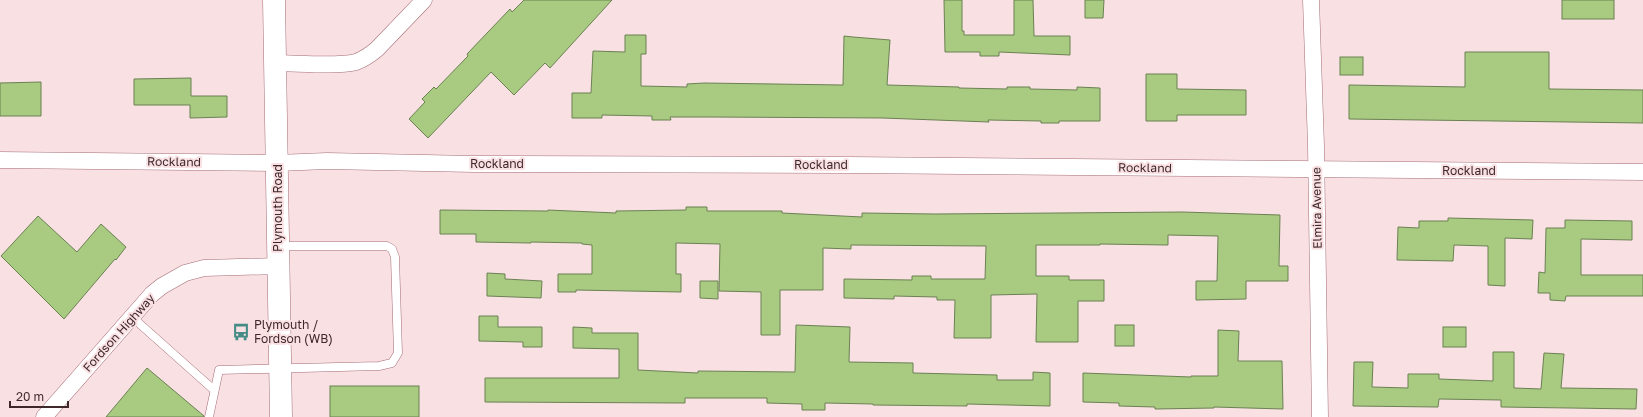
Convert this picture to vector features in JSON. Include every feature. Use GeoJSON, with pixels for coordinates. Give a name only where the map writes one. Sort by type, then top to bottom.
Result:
{"type":"FeatureCollection","features":[{"type":"Feature","properties":{"kind":"main road","name":"Plymouth Road"},"geometry":{"type":"LineString","coordinates":[[274,0],[281,417]]}},
{"type":"Feature","properties":{"kind":"street"},"geometry":{"type":"LineString","coordinates":[[276,63],[343,64],[357,62],[369,56],[377,49],[424,0]]}},
{"type":"Feature","properties":{"kind":"street","name":"Elmira Avenue"},"geometry":{"type":"LineString","coordinates":[[1311,0],[1316,169],[1320,417]]}},
{"type":"Feature","properties":{"kind":"street","name":"Rockland"},"geometry":{"type":"LineString","coordinates":[[0,160],[277,163],[326,161],[474,164],[864,165],[1643,172]]}},
{"type":"Feature","properties":{"kind":"street","name":"Fordson Highway"},"geometry":{"type":"LineString","coordinates":[[44,417],[152,294],[162,286],[185,273],[204,268],[278,256]]}},
{"type":"Feature","properties":{"kind":"lane"},"geometry":{"type":"LineString","coordinates":[[209,417],[219,370],[379,366],[392,363],[398,353],[395,257],[392,249],[387,246],[278,256]]}},
{"type":"Feature","properties":{"kind":"lane"},"geometry":{"type":"LineString","coordinates":[[132,317],[214,390]]}},
{"type":"Feature","properties":{"kind":"building"},"geometry":{"type":"Polygon","coordinates":[[[524,0],[612,0],[550,68],[545,63],[514,95],[491,72],[428,138],[409,119],[425,102],[422,99],[434,87],[436,89],[510,9],[512,12],[524,0]]]}},
{"type":"Feature","properties":{"kind":"building"},"geometry":{"type":"Polygon","coordinates":[[[944,0],[962,0],[962,31],[964,31],[964,35],[1014,35],[1014,0],[1033,0],[1034,36],[1070,36],[1070,55],[999,52],[999,56],[980,56],[980,52],[945,52],[944,0]]]}},
{"type":"Feature","properties":{"kind":"building"},"geometry":{"type":"Polygon","coordinates":[[[1085,0],[1104,0],[1103,18],[1085,18],[1085,0]]]}},
{"type":"Feature","properties":{"kind":"building"},"geometry":{"type":"Polygon","coordinates":[[[1562,0],[1614,0],[1614,19],[1562,19],[1562,0]]]}},
{"type":"Feature","properties":{"kind":"building"},"geometry":{"type":"Polygon","coordinates":[[[625,35],[646,35],[646,54],[641,54],[641,86],[687,87],[687,84],[704,83],[843,85],[844,36],[890,40],[887,85],[1007,89],[1007,87],[1030,87],[1030,89],[1077,90],[1077,87],[1100,88],[1100,121],[1059,121],[1059,123],[1041,123],[1041,121],[988,120],[989,122],[883,118],[710,117],[670,117],[671,120],[652,120],[652,116],[602,115],[602,118],[572,118],[572,93],[591,93],[593,51],[625,52],[625,35]]]}},
{"type":"Feature","properties":{"kind":"building"},"geometry":{"type":"Polygon","coordinates":[[[1465,52],[1549,52],[1549,89],[1643,90],[1643,123],[1349,119],[1349,85],[1465,87],[1465,52]]]}},
{"type":"Feature","properties":{"kind":"building"},"geometry":{"type":"Polygon","coordinates":[[[1340,57],[1363,57],[1363,75],[1340,75],[1340,57]]]}},
{"type":"Feature","properties":{"kind":"building"},"geometry":{"type":"Polygon","coordinates":[[[1146,74],[1177,74],[1177,89],[1246,90],[1246,115],[1177,115],[1177,121],[1146,121],[1146,74]]]}},
{"type":"Feature","properties":{"kind":"building"},"geometry":{"type":"Polygon","coordinates":[[[191,78],[191,96],[227,96],[227,117],[190,118],[190,105],[134,105],[134,79],[191,78]]]}},
{"type":"Feature","properties":{"kind":"building"},"geometry":{"type":"Polygon","coordinates":[[[41,82],[41,116],[0,116],[0,83],[41,82]]]}},
{"type":"Feature","properties":{"kind":"building"},"geometry":{"type":"Polygon","coordinates":[[[686,207],[707,207],[707,211],[782,211],[782,213],[862,217],[862,213],[934,214],[1182,212],[1280,215],[1279,266],[1288,266],[1288,281],[1246,281],[1246,299],[1196,300],[1196,281],[1217,281],[1218,236],[1168,235],[1168,245],[1036,245],[1036,276],[1069,276],[1069,280],[1104,280],[1104,301],[1078,301],[1078,342],[1036,342],[1037,294],[991,295],[991,338],[954,338],[955,300],[937,300],[937,297],[894,296],[894,299],[844,298],[844,279],[912,280],[912,276],[931,276],[931,279],[985,279],[986,246],[851,245],[851,249],[823,248],[823,290],[780,290],[780,335],[761,335],[761,292],[719,291],[720,244],[676,243],[676,274],[681,274],[681,292],[576,290],[576,292],[558,292],[558,274],[592,274],[592,245],[582,243],[476,242],[476,234],[440,234],[440,210],[548,210],[616,213],[616,211],[686,210],[686,207]]]}},
{"type":"Feature","properties":{"kind":"building"},"geometry":{"type":"Polygon","coordinates":[[[38,216],[77,252],[101,224],[126,247],[64,319],[1,256],[38,216]]]}},
{"type":"Feature","properties":{"kind":"building"},"geometry":{"type":"Polygon","coordinates":[[[1448,218],[1533,220],[1532,239],[1505,238],[1505,286],[1488,285],[1488,246],[1454,245],[1453,261],[1397,260],[1398,227],[1419,228],[1419,221],[1448,221],[1448,218]]]}},
{"type":"Feature","properties":{"kind":"building"},"geometry":{"type":"Polygon","coordinates":[[[1565,220],[1632,221],[1632,240],[1581,239],[1581,275],[1643,275],[1643,296],[1566,296],[1565,301],[1550,300],[1550,293],[1538,293],[1539,272],[1545,273],[1546,228],[1565,228],[1565,220]]]}},
{"type":"Feature","properties":{"kind":"building"},"geometry":{"type":"Polygon","coordinates":[[[487,273],[505,274],[505,279],[542,281],[541,298],[487,296],[487,273]]]}},
{"type":"Feature","properties":{"kind":"building"},"geometry":{"type":"Polygon","coordinates":[[[700,281],[718,281],[718,299],[700,298],[700,281]]]}},
{"type":"Feature","properties":{"kind":"building"},"geometry":{"type":"Polygon","coordinates":[[[479,316],[498,316],[498,327],[542,327],[542,347],[523,347],[523,342],[479,341],[479,316]]]}},
{"type":"Feature","properties":{"kind":"building"},"geometry":{"type":"Polygon","coordinates":[[[796,325],[850,327],[849,362],[913,363],[913,373],[997,375],[997,380],[1033,380],[1033,372],[1050,373],[1050,406],[967,404],[967,406],[873,405],[825,403],[825,410],[802,410],[802,404],[767,403],[767,398],[685,398],[685,403],[485,402],[485,378],[619,378],[619,349],[573,348],[573,327],[592,328],[592,333],[638,333],[638,370],[698,373],[698,371],[795,372],[796,325]]]}},
{"type":"Feature","properties":{"kind":"building"},"geometry":{"type":"Polygon","coordinates":[[[1115,325],[1134,325],[1134,346],[1115,346],[1115,325]]]}},
{"type":"Feature","properties":{"kind":"building"},"geometry":{"type":"Polygon","coordinates":[[[1443,327],[1466,327],[1466,347],[1443,347],[1443,327]]]}},
{"type":"Feature","properties":{"kind":"building"},"geometry":{"type":"Polygon","coordinates":[[[1218,330],[1239,331],[1238,361],[1282,361],[1283,409],[1214,407],[1155,409],[1155,407],[1119,406],[1119,403],[1083,402],[1083,373],[1191,377],[1218,376],[1218,330]]]}},
{"type":"Feature","properties":{"kind":"building"},"geometry":{"type":"Polygon","coordinates":[[[1493,352],[1514,352],[1514,388],[1541,389],[1544,353],[1564,354],[1561,388],[1637,389],[1636,409],[1501,407],[1501,400],[1439,399],[1438,407],[1353,406],[1354,362],[1373,362],[1372,387],[1408,388],[1408,374],[1439,374],[1439,379],[1493,381],[1493,352]]]}},
{"type":"Feature","properties":{"kind":"building"},"geometry":{"type":"Polygon","coordinates":[[[147,368],[204,416],[204,417],[106,417],[147,368]]]}},
{"type":"Feature","properties":{"kind":"building"},"geometry":{"type":"Polygon","coordinates":[[[330,386],[419,386],[419,417],[330,417],[330,386]]]}},
{"type":"Feature","properties":{"kind":"place","name":"Plymouth / Fordson (WB)"},"geometry":{"type":"Point","coordinates":[241,332]}}]}
